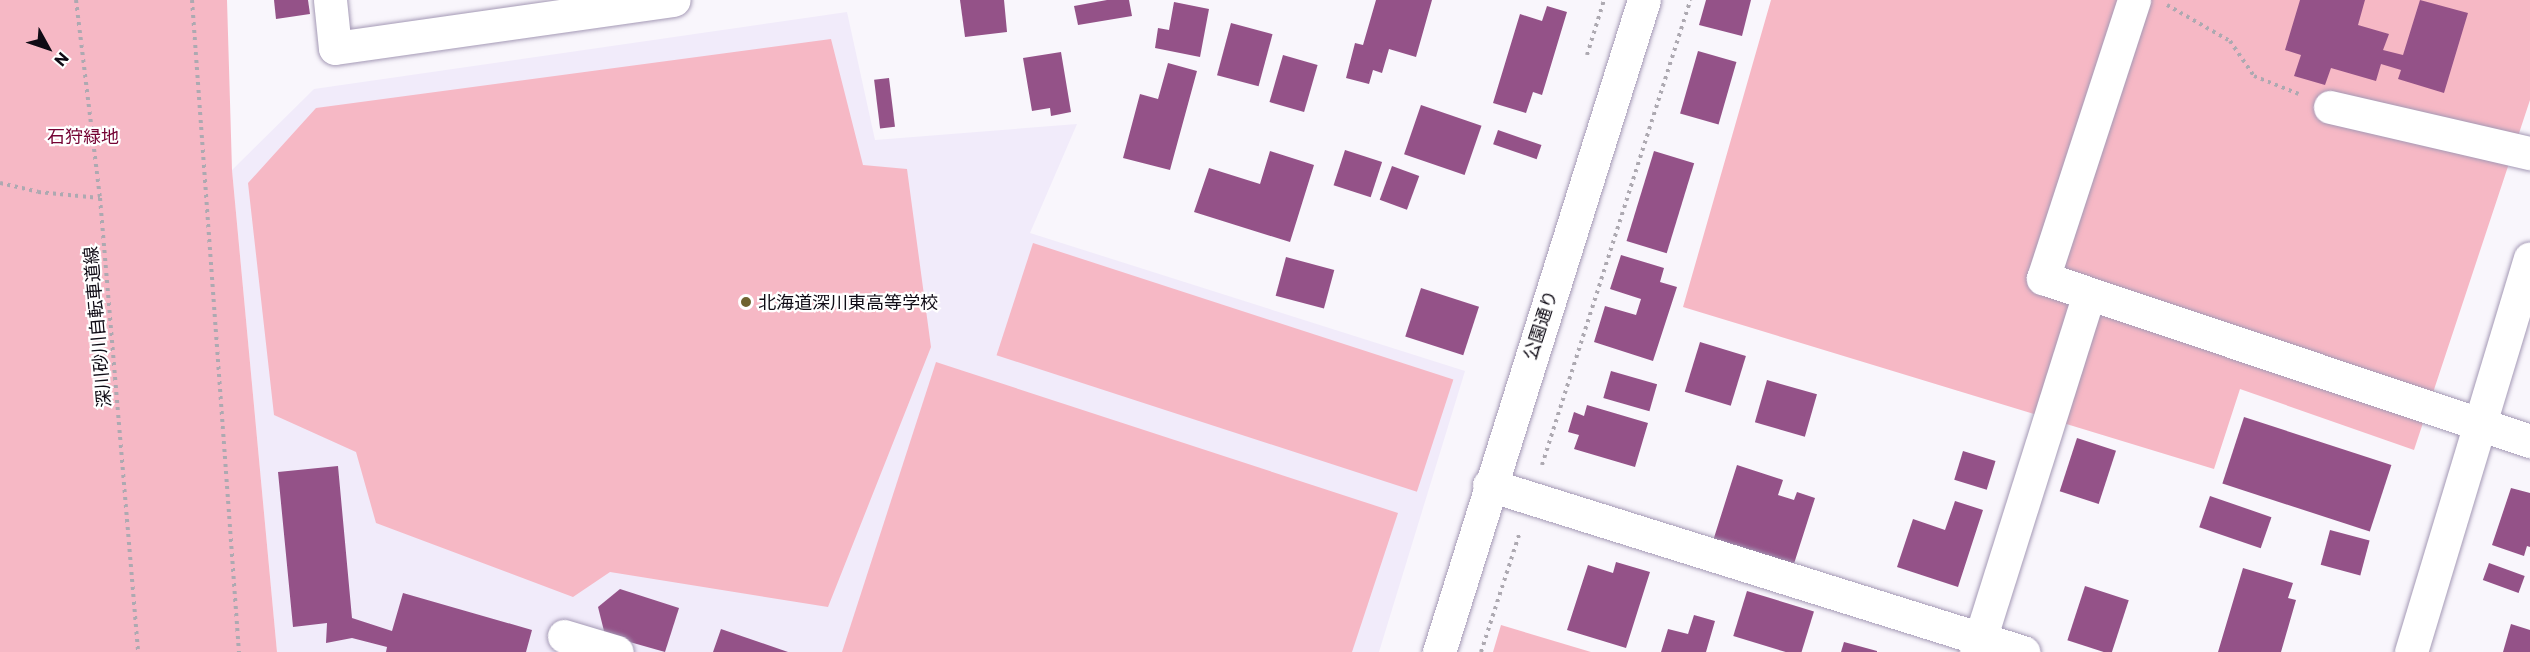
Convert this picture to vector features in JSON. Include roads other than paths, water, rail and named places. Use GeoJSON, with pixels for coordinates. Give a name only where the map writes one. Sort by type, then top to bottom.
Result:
{"type":"FeatureCollection","features":[{"type":"Feature","properties":{"kind":"street"},"geometry":{"type":"LineString","coordinates":[[330,0],[335,48],[481,14],[674,0]]}},
{"type":"Feature","properties":{"kind":"street","name":"公園通り"},"geometry":{"type":"LineString","coordinates":[[1440,652],[1489,484],[1644,0]]}},
{"type":"Feature","properties":{"kind":"street"},"geometry":{"type":"LineString","coordinates":[[2134,0],[2043,278],[2530,441]]}},
{"type":"Feature","properties":{"kind":"street"},"geometry":{"type":"LineString","coordinates":[[2330,107],[2530,153]]}},
{"type":"Feature","properties":{"kind":"street"},"geometry":{"type":"LineString","coordinates":[[2411,652],[2530,259]]}},
{"type":"Feature","properties":{"kind":"street"},"geometry":{"type":"LineString","coordinates":[[1978,646],[2089,294]]}},
{"type":"Feature","properties":{"kind":"street"},"geometry":{"type":"LineString","coordinates":[[1489,484],[1978,646],[2023,652]]}},
{"type":"Feature","properties":{"kind":"street"},"geometry":{"type":"LineString","coordinates":[[564,636],[617,652]]}},
{"type":"Feature","properties":{"kind":"place","name":"北海道深川東高等学校"},"geometry":{"type":"Point","coordinates":[746,302]}},
{"type":"Feature","properties":{"kind":"park label","name":"石狩緑地"},"geometry":{"type":"Point","coordinates":[83,136]}}]}
